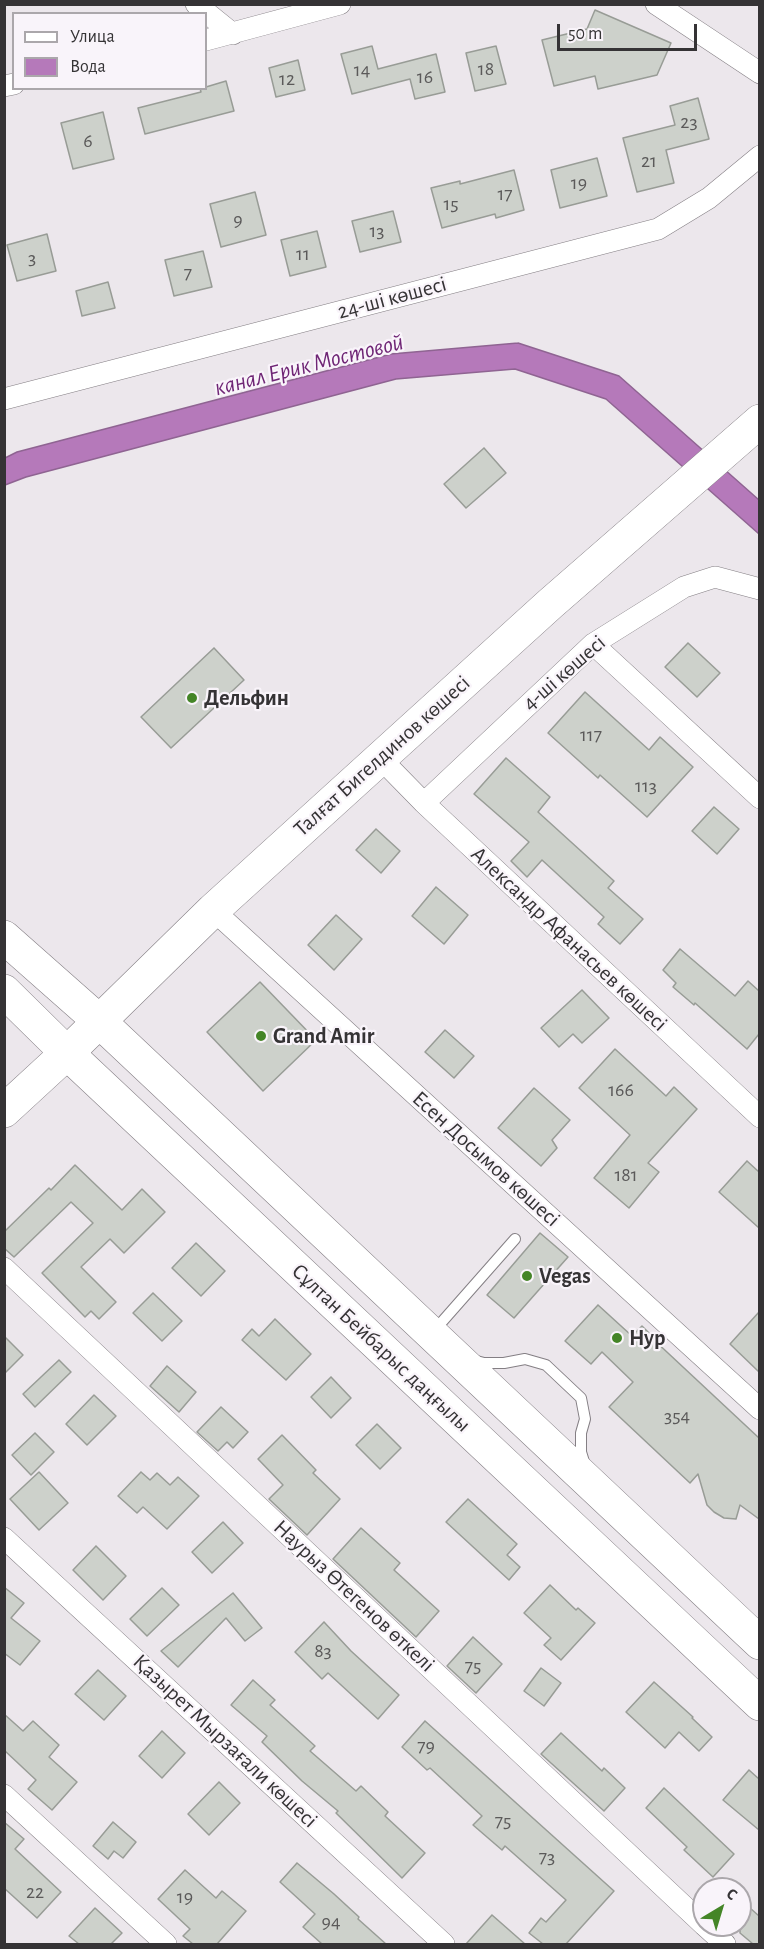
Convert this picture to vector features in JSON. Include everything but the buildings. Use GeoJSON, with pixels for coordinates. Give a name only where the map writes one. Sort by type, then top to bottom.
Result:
{"type":"FeatureCollection","features":[{"type":"Feature","properties":{"kind":"main road","name":"Талғат Бигелдинов көшесі"},"geometry":{"type":"LineString","coordinates":[[15,1101],[213,910],[759,420]]}},
{"type":"Feature","properties":{"kind":"main road","name":"Сұлтан Бейбарыс даңғылы"},"geometry":{"type":"LineString","coordinates":[[4,937],[128,1048],[759,1643]]}},
{"type":"Feature","properties":{"kind":"main road"},"geometry":{"type":"LineString","coordinates":[[55,982],[94,997],[110,997],[134,986]]}},
{"type":"Feature","properties":{"kind":"main road"},"geometry":{"type":"LineString","coordinates":[[128,1048],[121,1019],[124,1006],[134,986]]}},
{"type":"Feature","properties":{"kind":"main road"},"geometry":{"type":"LineString","coordinates":[[12,998],[33,1037],[37,1053],[34,1072],[15,1101]]}},
{"type":"Feature","properties":{"kind":"main road","name":"Сұлтан Бейбарыс даңғылы"},"geometry":{"type":"LineString","coordinates":[[12,998],[67,1053],[759,1704]]}},
{"type":"Feature","properties":{"kind":"main road"},"geometry":{"type":"LineString","coordinates":[[15,1101],[45,1081],[63,1075],[80,1077],[105,1088]]}},
{"type":"Feature","properties":{"kind":"street"},"geometry":{"type":"LineString","coordinates":[[207,40],[340,4]]}},
{"type":"Feature","properties":{"kind":"street"},"geometry":{"type":"LineString","coordinates":[[656,4],[759,73]]}},
{"type":"Feature","properties":{"kind":"street"},"geometry":{"type":"LineString","coordinates":[[207,13],[233,34]]}},
{"type":"Feature","properties":{"kind":"street","name":"24-ші көшесі"},"geometry":{"type":"LineString","coordinates":[[4,399],[658,229],[709,198],[759,156]]}},
{"type":"Feature","properties":{"kind":"street","name":"4-ші көшесі"},"geometry":{"type":"LineString","coordinates":[[424,803],[593,644],[684,587],[715,577],[759,589]]}},
{"type":"Feature","properties":{"kind":"street"},"geometry":{"type":"LineString","coordinates":[[593,644],[759,798]]}},
{"type":"Feature","properties":{"kind":"street","name":"Александр Афанасьев көшесі"},"geometry":{"type":"LineString","coordinates":[[380,758],[424,803],[759,1118]]}},
{"type":"Feature","properties":{"kind":"street","name":"Есен Досымов көшесі"},"geometry":{"type":"LineString","coordinates":[[213,910],[759,1409]]}},
{"type":"Feature","properties":{"kind":"street","name":"Наурыз Өтегенов өткелі"},"geometry":{"type":"LineString","coordinates":[[4,1268],[692,1914]]}},
{"type":"Feature","properties":{"kind":"street","name":"Қазырет Мырзағали көшесі"},"geometry":{"type":"LineString","coordinates":[[4,1538],[444,1944]]}},
{"type":"Feature","properties":{"kind":"street"},"geometry":{"type":"LineString","coordinates":[[4,1795],[157,1942]]}},
{"type":"Feature","properties":{"kind":"lane"},"geometry":{"type":"LineString","coordinates":[[515,1239],[441,1344],[484,1363],[504,1363],[525,1359],[546,1365],[581,1398],[585,1419],[581,1433],[581,1452],[589,1483]]}},
{"type":"Feature","properties":{"kind":"water","name":"канал Ерик Мостовой"},"geometry":{"type":"Polygon","coordinates":[[[518,343],[619,376],[759,500],[759,534],[606,399],[515,369],[396,379],[26,477],[5,485],[5,458],[17,452],[391,354],[518,343]]]}},
{"type":"Feature","properties":{"kind":"place","name":"Дельфин"},"geometry":{"type":"Point","coordinates":[192,698]}},
{"type":"Feature","properties":{"kind":"place","name":"Grand Amir"},"geometry":{"type":"Point","coordinates":[261,1036]}},
{"type":"Feature","properties":{"kind":"place","name":"Vegas"},"geometry":{"type":"Point","coordinates":[527,1276]}},
{"type":"Feature","properties":{"kind":"place","name":"Нур"},"geometry":{"type":"Point","coordinates":[617,1338]}}]}
